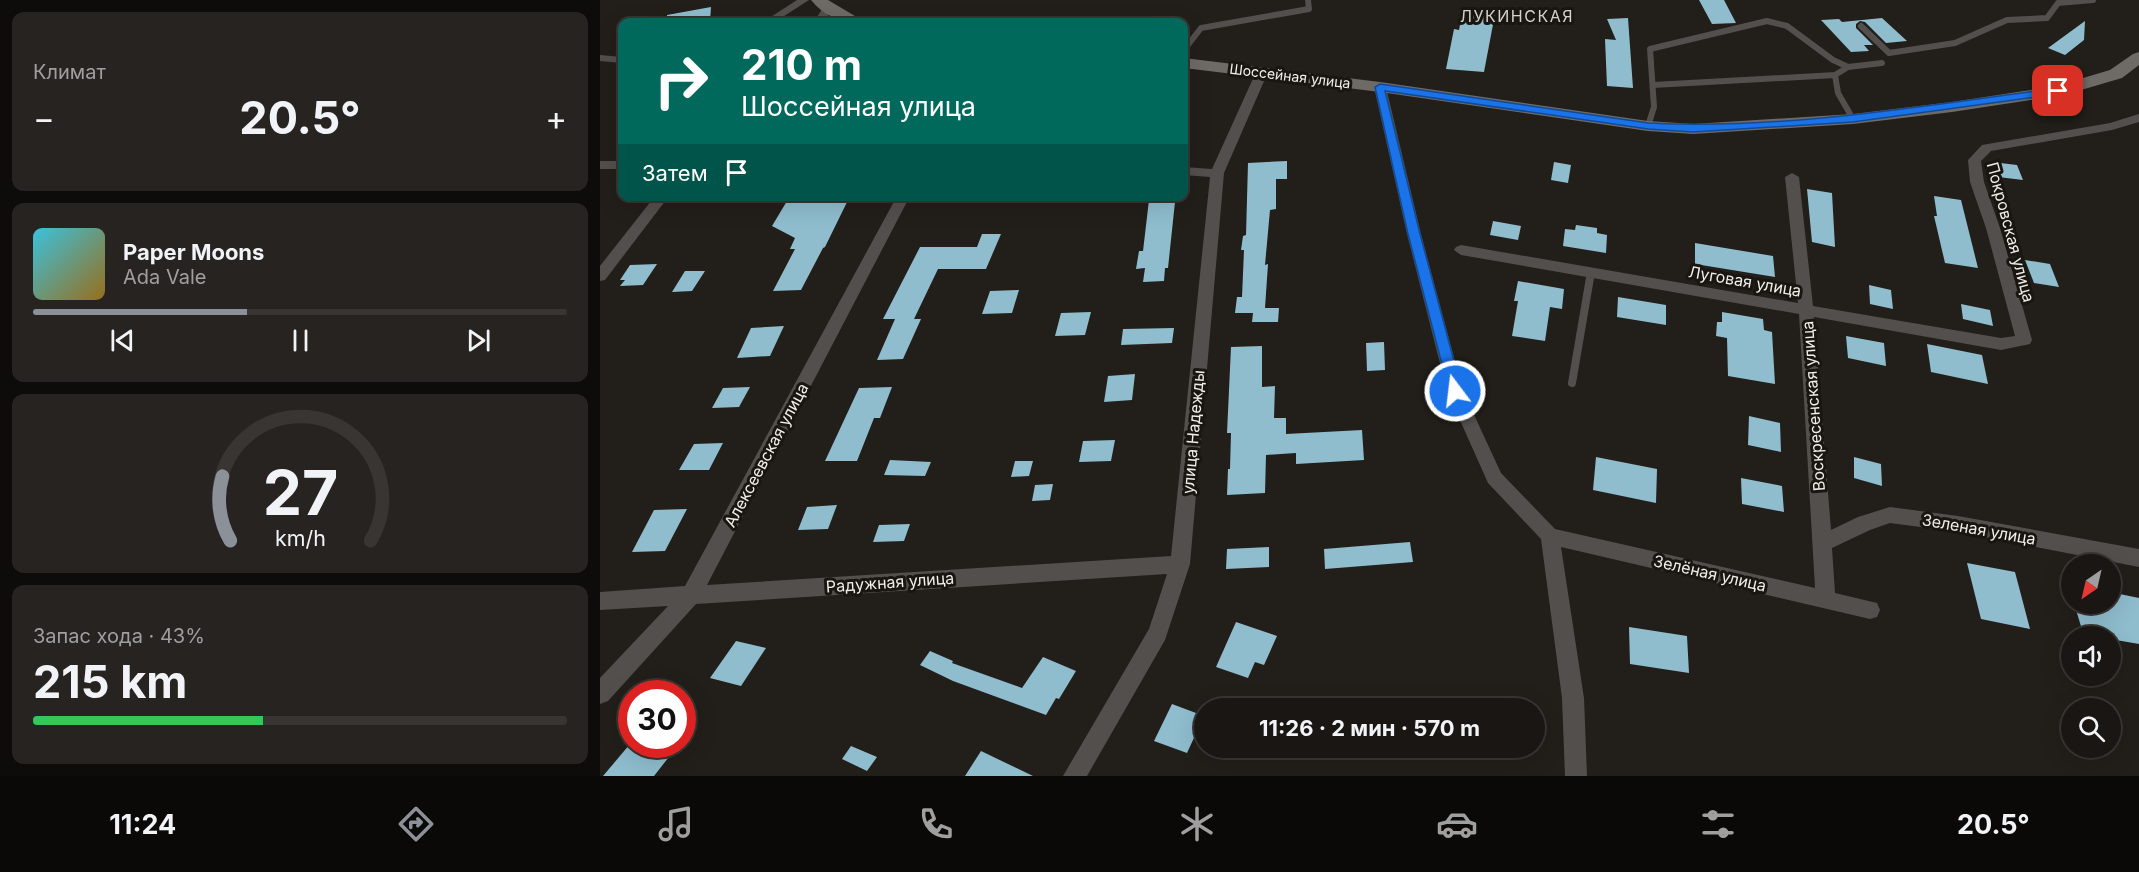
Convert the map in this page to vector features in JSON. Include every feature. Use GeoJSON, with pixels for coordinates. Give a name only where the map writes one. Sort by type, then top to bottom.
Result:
{"type":"FeatureCollection","features":[{"type":"Feature","properties":{"kind":"main road"},"geometry":{"type":"LineString","coordinates":[[823,4],[849,18]]}},
{"type":"Feature","properties":{"kind":"main road","name":"Шоссейная улица"},"geometry":{"type":"LineString","coordinates":[[1188,63],[1380,87],[1648,126],[1693,129],[1853,119],[2058,91],[2116,74],[2139,57]]}},
{"type":"Feature","properties":{"kind":"street"},"geometry":{"type":"LineString","coordinates":[[775,18],[804,0]]}},
{"type":"Feature","properties":{"kind":"street"},"geometry":{"type":"LineString","coordinates":[[600,58],[618,60]]}},
{"type":"Feature","properties":{"kind":"street","name":"улица Надежды"},"geometry":{"type":"LineString","coordinates":[[1074,776],[1158,633],[1180,564],[1217,173],[1262,72]]}},
{"type":"Feature","properties":{"kind":"street"},"geometry":{"type":"LineString","coordinates":[[1380,87],[1414,234],[1455,391],[1494,478],[1550,536],[1573,698],[1575,776]]}},
{"type":"Feature","properties":{"kind":"street","name":"Покровская улица"},"geometry":{"type":"LineString","coordinates":[[2024,340],[1993,228],[1977,182],[1974,160],[1987,148],[2112,126],[2139,118]]}},
{"type":"Feature","properties":{"kind":"street"},"geometry":{"type":"LineString","coordinates":[[600,165],[618,165]]}},
{"type":"Feature","properties":{"kind":"street"},"geometry":{"type":"LineString","coordinates":[[1188,171],[1217,173]]}},
{"type":"Feature","properties":{"kind":"street","name":"Воскресенская улица"},"geometry":{"type":"LineString","coordinates":[[1792,177],[1806,310],[1826,600]]}},
{"type":"Feature","properties":{"kind":"street"},"geometry":{"type":"LineString","coordinates":[[600,276],[659,201]]}},
{"type":"Feature","properties":{"kind":"street","name":"Алексеевская улица"},"geometry":{"type":"LineString","coordinates":[[600,693],[691,595],[901,201]]}},
{"type":"Feature","properties":{"kind":"street","name":"Луговая улица"},"geometry":{"type":"LineString","coordinates":[[1461,250],[2001,344],[2024,340]]}},
{"type":"Feature","properties":{"kind":"street","name":"Зеленая улица"},"geometry":{"type":"LineString","coordinates":[[1823,543],[1865,523],[1890,515],[1958,524],[2139,558]]}},
{"type":"Feature","properties":{"kind":"street","name":"Зелёная улица"},"geometry":{"type":"LineString","coordinates":[[1550,536],[1870,610]]}},
{"type":"Feature","properties":{"kind":"street","name":"Радужная улица"},"geometry":{"type":"LineString","coordinates":[[600,601],[1180,564]]}},
{"type":"Feature","properties":{"kind":"lane"},"geometry":{"type":"LineString","coordinates":[[1188,45],[1201,28],[1309,9],[1308,0]]}},
{"type":"Feature","properties":{"kind":"lane"},"geometry":{"type":"LineString","coordinates":[[1861,26],[1889,53],[1955,43],[2007,20],[2048,18],[2058,3],[2092,0]]}},
{"type":"Feature","properties":{"kind":"lane"},"geometry":{"type":"LineString","coordinates":[[1648,126],[1654,107],[1650,49],[1767,21],[1787,26],[1833,60],[1848,67]]}},
{"type":"Feature","properties":{"kind":"lane"},"geometry":{"type":"LineString","coordinates":[[1653,85],[1835,75],[1848,67],[1882,63]]}},
{"type":"Feature","properties":{"kind":"lane"},"geometry":{"type":"LineString","coordinates":[[1835,75],[1838,93],[1853,119]]}},
{"type":"Feature","properties":{"kind":"lane"},"geometry":{"type":"LineString","coordinates":[[1572,383],[1591,272]]}},
{"type":"Feature","properties":{"kind":"building"},"geometry":{"type":"Polygon","coordinates":[[[1699,0],[1724,0],[1736,23],[1712,24],[1699,0]]]}},
{"type":"Feature","properties":{"kind":"building"},"geometry":{"type":"Polygon","coordinates":[[[711,7],[710,18],[667,18],[667,15],[711,7]]]}},
{"type":"Feature","properties":{"kind":"building"},"geometry":{"type":"Polygon","coordinates":[[[1463,9],[1495,14],[1484,72],[1446,69],[1454,29],[1459,30],[1463,9]]]}},
{"type":"Feature","properties":{"kind":"building"},"geometry":{"type":"Polygon","coordinates":[[[1628,18],[1633,88],[1607,86],[1605,39],[1616,40],[1607,19],[1628,18]]]}},
{"type":"Feature","properties":{"kind":"building"},"geometry":{"type":"Polygon","coordinates":[[[1882,18],[1907,41],[1886,43],[1865,22],[1860,21],[1856,24],[1856,28],[1873,45],[1864,45],[1869,51],[1851,52],[1821,20],[1839,19],[1842,22],[1882,18]]]}},
{"type":"Feature","properties":{"kind":"building"},"geometry":{"type":"Polygon","coordinates":[[[2085,21],[2084,40],[2065,55],[2048,48],[2085,21]]]}},
{"type":"Feature","properties":{"kind":"building"},"geometry":{"type":"Polygon","coordinates":[[[1287,161],[1287,179],[1276,179],[1276,209],[1270,210],[1265,265],[1268,264],[1265,308],[1279,308],[1278,322],[1252,322],[1253,313],[1235,313],[1237,297],[1242,297],[1244,250],[1241,250],[1243,236],[1246,235],[1248,163],[1287,161]]]}},
{"type":"Feature","properties":{"kind":"building"},"geometry":{"type":"Polygon","coordinates":[[[1554,162],[1571,165],[1568,183],[1551,180],[1554,162]]]}},
{"type":"Feature","properties":{"kind":"building"},"geometry":{"type":"Polygon","coordinates":[[[1992,162],[2017,165],[2023,180],[1998,177],[1992,162]]]}},
{"type":"Feature","properties":{"kind":"building"},"geometry":{"type":"Polygon","coordinates":[[[1807,189],[1832,193],[1835,247],[1812,242],[1807,189]]]}},
{"type":"Feature","properties":{"kind":"building"},"geometry":{"type":"Polygon","coordinates":[[[1934,196],[1961,200],[1978,268],[1945,263],[1934,216],[1937,216],[1934,196]]]}},
{"type":"Feature","properties":{"kind":"building"},"geometry":{"type":"Polygon","coordinates":[[[787,201],[848,201],[801,290],[773,291],[795,249],[790,249],[795,238],[772,226],[787,201]]]}},
{"type":"Feature","properties":{"kind":"building"},"geometry":{"type":"Polygon","coordinates":[[[1149,201],[1175,202],[1168,268],[1165,268],[1164,281],[1143,282],[1145,268],[1136,269],[1139,251],[1143,251],[1149,201]]]}},
{"type":"Feature","properties":{"kind":"building"},"geometry":{"type":"Polygon","coordinates":[[[1493,221],[1521,226],[1518,240],[1490,235],[1493,221]]]}},
{"type":"Feature","properties":{"kind":"building"},"geometry":{"type":"Polygon","coordinates":[[[1576,225],[1597,228],[1597,233],[1607,235],[1606,253],[1563,246],[1565,229],[1575,230],[1576,225]]]}},
{"type":"Feature","properties":{"kind":"building"},"geometry":{"type":"Polygon","coordinates":[[[982,234],[1001,234],[986,269],[938,269],[914,319],[921,319],[903,359],[877,360],[895,319],[883,319],[920,247],[977,247],[982,234]]]}},
{"type":"Feature","properties":{"kind":"building"},"geometry":{"type":"Polygon","coordinates":[[[1695,243],[1773,256],[1775,277],[1695,264],[1695,243]]]}},
{"type":"Feature","properties":{"kind":"building"},"geometry":{"type":"Polygon","coordinates":[[[2025,260],[2050,264],[2059,287],[2034,283],[2025,260]]]}},
{"type":"Feature","properties":{"kind":"building"},"geometry":{"type":"Polygon","coordinates":[[[657,264],[643,285],[620,286],[625,280],[620,280],[630,265],[657,264]]]}},
{"type":"Feature","properties":{"kind":"building"},"geometry":{"type":"Polygon","coordinates":[[[685,271],[705,271],[692,291],[672,292],[685,271]]]}},
{"type":"Feature","properties":{"kind":"building"},"geometry":{"type":"Polygon","coordinates":[[[1518,281],[1564,289],[1562,309],[1550,307],[1545,341],[1512,336],[1518,301],[1514,301],[1518,281]]]}},
{"type":"Feature","properties":{"kind":"building"},"geometry":{"type":"Polygon","coordinates":[[[1869,285],[1891,290],[1893,309],[1870,304],[1869,285]]]}},
{"type":"Feature","properties":{"kind":"building"},"geometry":{"type":"Polygon","coordinates":[[[1019,290],[1012,313],[982,314],[990,291],[1019,290]]]}},
{"type":"Feature","properties":{"kind":"building"},"geometry":{"type":"Polygon","coordinates":[[[1618,297],[1666,305],[1666,325],[1617,317],[1618,297]]]}},
{"type":"Feature","properties":{"kind":"building"},"geometry":{"type":"Polygon","coordinates":[[[1961,304],[1990,310],[1993,326],[1963,319],[1961,304]]]}},
{"type":"Feature","properties":{"kind":"building"},"geometry":{"type":"Polygon","coordinates":[[[1091,312],[1085,335],[1055,336],[1061,313],[1091,312]]]}},
{"type":"Feature","properties":{"kind":"building"},"geometry":{"type":"Polygon","coordinates":[[[1722,312],[1763,319],[1764,330],[1772,332],[1775,384],[1728,376],[1727,338],[1716,336],[1717,322],[1722,322],[1722,312]]]}},
{"type":"Feature","properties":{"kind":"building"},"geometry":{"type":"Polygon","coordinates":[[[784,326],[770,356],[737,358],[751,328],[784,326]]]}},
{"type":"Feature","properties":{"kind":"building"},"geometry":{"type":"Polygon","coordinates":[[[1174,328],[1172,343],[1121,345],[1123,329],[1174,328]]]}},
{"type":"Feature","properties":{"kind":"building"},"geometry":{"type":"Polygon","coordinates":[[[1846,336],[1884,343],[1886,366],[1848,358],[1846,336]]]}},
{"type":"Feature","properties":{"kind":"building"},"geometry":{"type":"Polygon","coordinates":[[[1384,342],[1385,370],[1367,371],[1366,343],[1384,342]]]}},
{"type":"Feature","properties":{"kind":"building"},"geometry":{"type":"Polygon","coordinates":[[[1927,344],[1982,355],[1988,384],[1931,372],[1927,344]]]}},
{"type":"Feature","properties":{"kind":"building"},"geometry":{"type":"Polygon","coordinates":[[[1262,346],[1262,387],[1275,386],[1274,418],[1286,418],[1286,434],[1362,430],[1364,460],[1296,464],[1296,453],[1266,455],[1265,493],[1227,495],[1231,433],[1227,433],[1231,347],[1262,346]]]}},
{"type":"Feature","properties":{"kind":"building"},"geometry":{"type":"Polygon","coordinates":[[[1135,374],[1132,400],[1104,402],[1108,376],[1135,374]]]}},
{"type":"Feature","properties":{"kind":"building"},"geometry":{"type":"Polygon","coordinates":[[[750,387],[739,407],[712,408],[723,388],[750,387]]]}},
{"type":"Feature","properties":{"kind":"building"},"geometry":{"type":"Polygon","coordinates":[[[892,387],[880,418],[874,418],[857,461],[825,461],[859,388],[892,387]]]}},
{"type":"Feature","properties":{"kind":"building"},"geometry":{"type":"Polygon","coordinates":[[[1749,416],[1780,423],[1781,452],[1748,445],[1749,416]]]}},
{"type":"Feature","properties":{"kind":"building"},"geometry":{"type":"Polygon","coordinates":[[[1115,440],[1111,461],[1079,462],[1083,441],[1115,440]]]}},
{"type":"Feature","properties":{"kind":"building"},"geometry":{"type":"Polygon","coordinates":[[[723,443],[709,470],[679,470],[694,444],[723,443]]]}},
{"type":"Feature","properties":{"kind":"building"},"geometry":{"type":"Polygon","coordinates":[[[1596,457],[1657,469],[1656,503],[1593,490],[1596,457]]]}},
{"type":"Feature","properties":{"kind":"building"},"geometry":{"type":"Polygon","coordinates":[[[1854,457],[1881,464],[1882,486],[1854,478],[1854,457]]]}},
{"type":"Feature","properties":{"kind":"building"},"geometry":{"type":"Polygon","coordinates":[[[890,460],[931,462],[925,476],[884,475],[890,460]]]}},
{"type":"Feature","properties":{"kind":"building"},"geometry":{"type":"Polygon","coordinates":[[[1015,461],[1033,461],[1029,476],[1011,477],[1015,461]]]}},
{"type":"Feature","properties":{"kind":"building"},"geometry":{"type":"Polygon","coordinates":[[[1741,478],[1782,486],[1784,512],[1742,504],[1741,478]]]}},
{"type":"Feature","properties":{"kind":"building"},"geometry":{"type":"Polygon","coordinates":[[[1053,484],[1050,500],[1032,501],[1035,485],[1053,484]]]}},
{"type":"Feature","properties":{"kind":"building"},"geometry":{"type":"Polygon","coordinates":[[[837,505],[828,529],[798,530],[807,507],[837,505]]]}},
{"type":"Feature","properties":{"kind":"building"},"geometry":{"type":"Polygon","coordinates":[[[687,509],[665,551],[632,552],[654,510],[687,509]]]}},
{"type":"Feature","properties":{"kind":"building"},"geometry":{"type":"Polygon","coordinates":[[[910,524],[904,541],[873,542],[879,525],[910,524]]]}},
{"type":"Feature","properties":{"kind":"building"},"geometry":{"type":"Polygon","coordinates":[[[1410,542],[1413,562],[1325,569],[1324,549],[1410,542]]]}},
{"type":"Feature","properties":{"kind":"building"},"geometry":{"type":"Polygon","coordinates":[[[1269,547],[1269,567],[1226,569],[1227,549],[1269,547]]]}},
{"type":"Feature","properties":{"kind":"building"},"geometry":{"type":"Polygon","coordinates":[[[1967,563],[2015,572],[2030,629],[1981,619],[1967,563]]]}},
{"type":"Feature","properties":{"kind":"building"},"geometry":{"type":"Polygon","coordinates":[[[2121,594],[2139,598],[2139,644],[2121,641],[2121,626],[2081,626],[2077,614],[2121,614],[2121,594]]]}},
{"type":"Feature","properties":{"kind":"building"},"geometry":{"type":"Polygon","coordinates":[[[1236,622],[1277,636],[1264,665],[1255,662],[1248,678],[1216,667],[1236,622]]]}},
{"type":"Feature","properties":{"kind":"building"},"geometry":{"type":"Polygon","coordinates":[[[1629,627],[1687,636],[1689,673],[1630,664],[1629,627]]]}},
{"type":"Feature","properties":{"kind":"building"},"geometry":{"type":"Polygon","coordinates":[[[736,641],[766,648],[741,686],[710,678],[736,641]]]}},
{"type":"Feature","properties":{"kind":"building"},"geometry":{"type":"Polygon","coordinates":[[[930,651],[953,661],[952,663],[1022,688],[1043,657],[1076,671],[1046,715],[953,681],[920,665],[930,651]]]}},
{"type":"Feature","properties":{"kind":"building"},"geometry":{"type":"Polygon","coordinates":[[[1172,704],[1194,712],[1194,738],[1187,753],[1154,741],[1172,704]]]}},
{"type":"Feature","properties":{"kind":"building"},"geometry":{"type":"Polygon","coordinates":[[[851,746],[877,757],[867,771],[842,759],[851,746]]]}},
{"type":"Feature","properties":{"kind":"building"},"geometry":{"type":"Polygon","coordinates":[[[981,751],[1033,776],[965,776],[981,751]]]}},
{"type":"Feature","properties":{"kind":"building"},"geometry":{"type":"Polygon","coordinates":[[[618,758],[668,758],[654,776],[603,776],[618,758]]]}},
{"type":"Feature","properties":{"kind":"district","name":"ЛУКИНСКАЯ"},"geometry":{"type":"Point","coordinates":[1517,16]}},
{"type":"Feature","properties":{"kind":"route"},"geometry":{"type":"LineString","coordinates":[[1455,391],[1414,234],[1380,87],[1648,126],[1693,129],[1853,119],[2058,91]]}}]}
